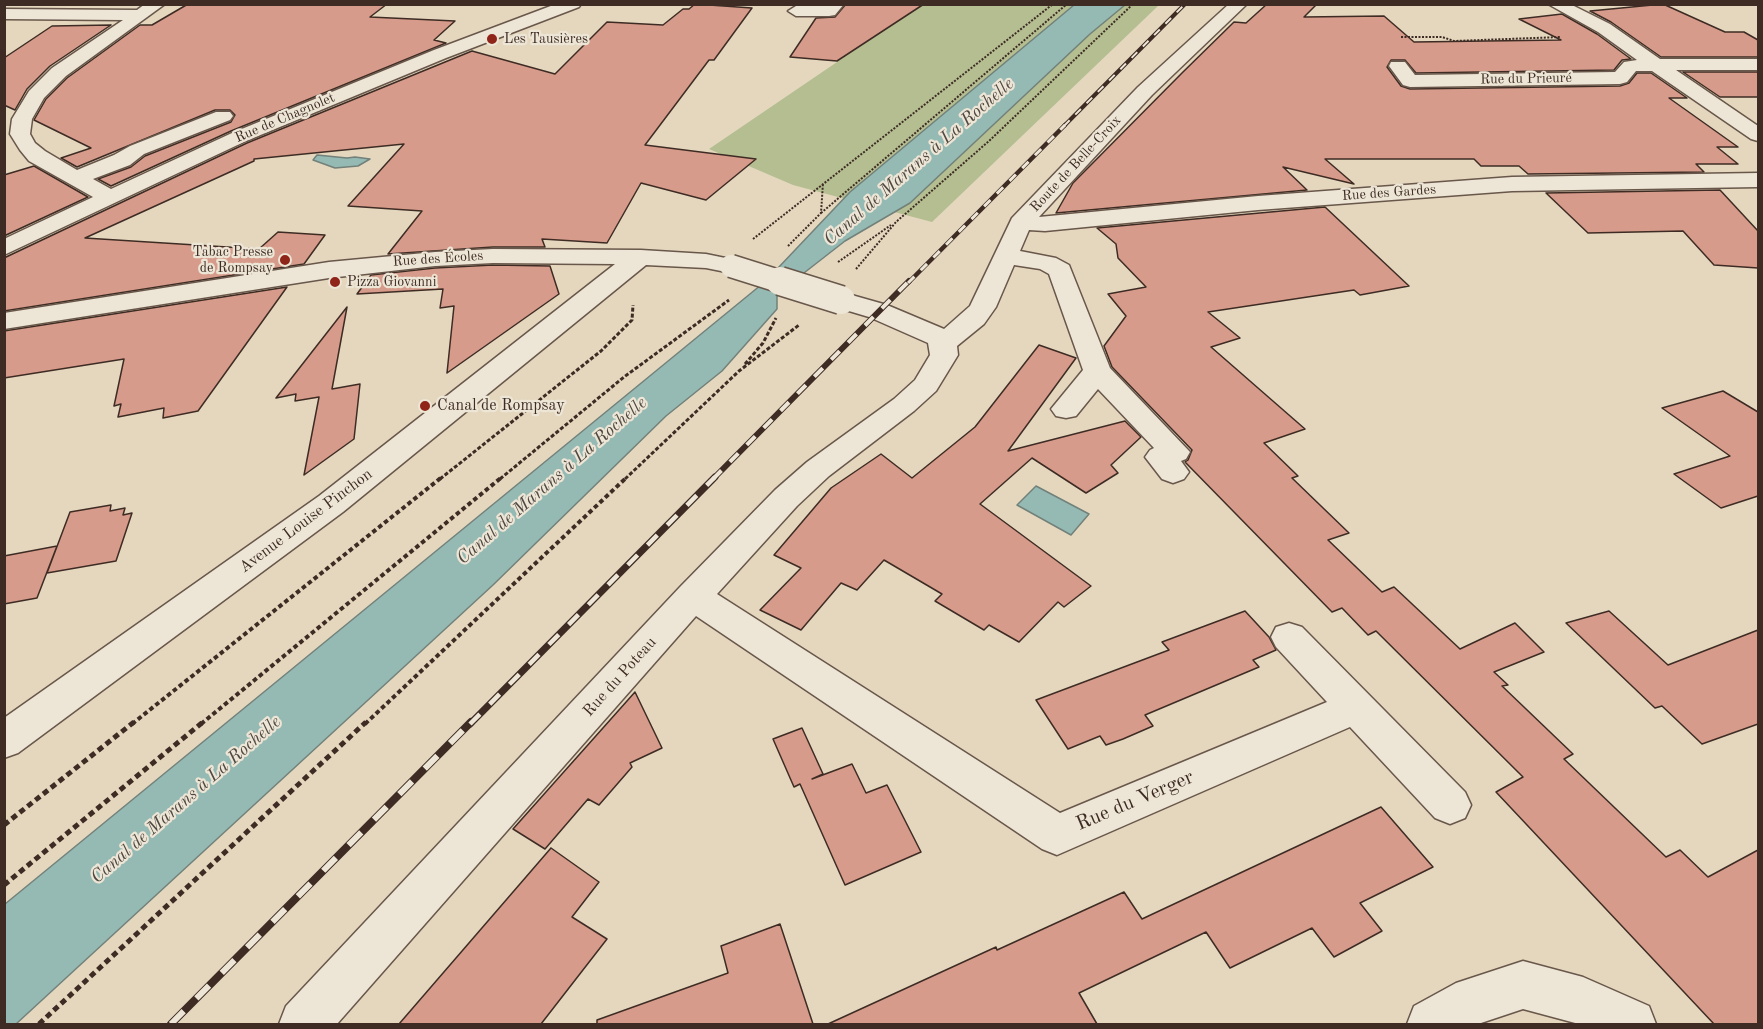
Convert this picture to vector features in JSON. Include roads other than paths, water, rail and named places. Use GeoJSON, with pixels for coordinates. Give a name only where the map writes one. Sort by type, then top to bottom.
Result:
{"type":"FeatureCollection","features":[{"type":"Feature","properties":{"kind":"street"},"geometry":{"type":"LineString","coordinates":[[109,197],[37,156],[20,134],[22,119],[36,95],[59,72],[157,4]]}},
{"type":"Feature","properties":{"kind":"street","name":"Rue de Chagnolet"},"geometry":{"type":"LineString","coordinates":[[4,248],[238,137],[440,54],[573,4]]}},
{"type":"Feature","properties":{"kind":"street"},"geometry":{"type":"LineString","coordinates":[[796,11],[829,11],[836,4]]}},
{"type":"Feature","properties":{"kind":"street","name":"Route de Belle-Croix"},"geometry":{"type":"LineString","coordinates":[[944,344],[975,318],[983,307],[1020,223],[1145,91],[1239,4]]}},
{"type":"Feature","properties":{"kind":"street"},"geometry":{"type":"LineString","coordinates":[[1562,5],[1604,28],[1758,135]]}},
{"type":"Feature","properties":{"kind":"street"},"geometry":{"type":"LineString","coordinates":[[526,7],[547,15]]}},
{"type":"Feature","properties":{"kind":"street"},"geometry":{"type":"LineString","coordinates":[[4,14],[139,15]]}},
{"type":"Feature","properties":{"kind":"street"},"geometry":{"type":"LineString","coordinates":[[1656,65],[1758,64]]}},
{"type":"Feature","properties":{"kind":"street","name":"Rue du Prieuré"},"geometry":{"type":"LineString","coordinates":[[1398,66],[1410,81],[1620,78],[1630,66],[1656,65]]}},
{"type":"Feature","properties":{"kind":"street"},"geometry":{"type":"LineString","coordinates":[[75,178],[122,160],[137,150],[223,116]]}},
{"type":"Feature","properties":{"kind":"street","name":"Rue des Gardes"},"geometry":{"type":"LineString","coordinates":[[1020,223],[1045,224],[1258,203],[1512,184],[1753,185]]}},
{"type":"Feature","properties":{"kind":"street"},"geometry":{"type":"LineString","coordinates":[[565,255],[597,290]]}},
{"type":"Feature","properties":{"kind":"street","name":"Rue des Écoles"},"geometry":{"type":"LineString","coordinates":[[4,321],[379,264],[472,256],[565,255],[706,261],[731,266],[897,318],[938,337],[944,344]]}},
{"type":"Feature","properties":{"kind":"street"},"geometry":{"type":"LineString","coordinates":[[1007,256],[1047,263],[1060,270],[1097,371],[1175,452],[1161,457],[1173,472]]}},
{"type":"Feature","properties":{"kind":"street","name":"Avenue Louise Pinchon"},"geometry":{"type":"LineString","coordinates":[[4,741],[331,504],[641,257]]}},
{"type":"Feature","properties":{"kind":"street","name":"Rue du Poteau"},"geometry":{"type":"LineString","coordinates":[[304,1024],[693,596],[786,498],[926,385],[945,355],[944,344]]}},
{"type":"Feature","properties":{"kind":"street"},"geometry":{"type":"LineString","coordinates":[[1066,409],[1097,371]]}},
{"type":"Feature","properties":{"kind":"street","name":"Rue du Verger"},"geometry":{"type":"LineString","coordinates":[[693,596],[1057,835],[1356,707]]}},
{"type":"Feature","properties":{"kind":"street"},"geometry":{"type":"LineString","coordinates":[[1289,637],[1450,805]]}},
{"type":"Feature","properties":{"kind":"street"},"geometry":{"type":"LineString","coordinates":[[1432,1024],[1473,1000],[1523,985],[1582,1001],[1631,1024]]}},
{"type":"Feature","properties":{"kind":"water","name":"Canal de Marans à La Rochelle"},"geometry":{"type":"Polygon","coordinates":[[[1074,5],[1125,5],[1090,34],[910,203],[845,241],[777,294],[777,309],[722,371],[666,416],[493,585],[16,1024],[5,1024],[5,904],[778,271],[778,268],[850,192],[1074,5]]]}},
{"type":"Feature","properties":{"kind":"water"},"geometry":{"type":"Polygon","coordinates":[[[317,155],[370,159],[358,166],[335,168],[313,160],[317,155]]]}},
{"type":"Feature","properties":{"kind":"water"},"geometry":{"type":"Polygon","coordinates":[[[1036,486],[1089,514],[1071,535],[1017,505],[1036,486]]]}},
{"type":"Feature","properties":{"kind":"railway"},"geometry":{"type":"LineString","coordinates":[[1064,126],[1185,4]]}},
{"type":"Feature","properties":{"kind":"railway"},"geometry":{"type":"LineString","coordinates":[[908,283],[1065,125]]}},
{"type":"Feature","properties":{"kind":"railway"},"geometry":{"type":"LineString","coordinates":[[713,479],[909,281]]}},
{"type":"Feature","properties":{"kind":"railway"},"geometry":{"type":"LineString","coordinates":[[470,724],[715,477]]}},
{"type":"Feature","properties":{"kind":"railway"},"geometry":{"type":"LineString","coordinates":[[171,1024],[471,722]]}},
{"type":"Feature","properties":{"kind":"place","name":"Les Tausières"},"geometry":{"type":"Point","coordinates":[492,39]}},
{"type":"Feature","properties":{"kind":"place","name":"Tabac Presse de Rompsay"},"geometry":{"type":"Point","coordinates":[285,260]}},
{"type":"Feature","properties":{"kind":"place","name":"Pizza Giovanni"},"geometry":{"type":"Point","coordinates":[335,282]}},
{"type":"Feature","properties":{"kind":"place","name":"Canal de Rompsay"},"geometry":{"type":"Point","coordinates":[425,406]}}]}
